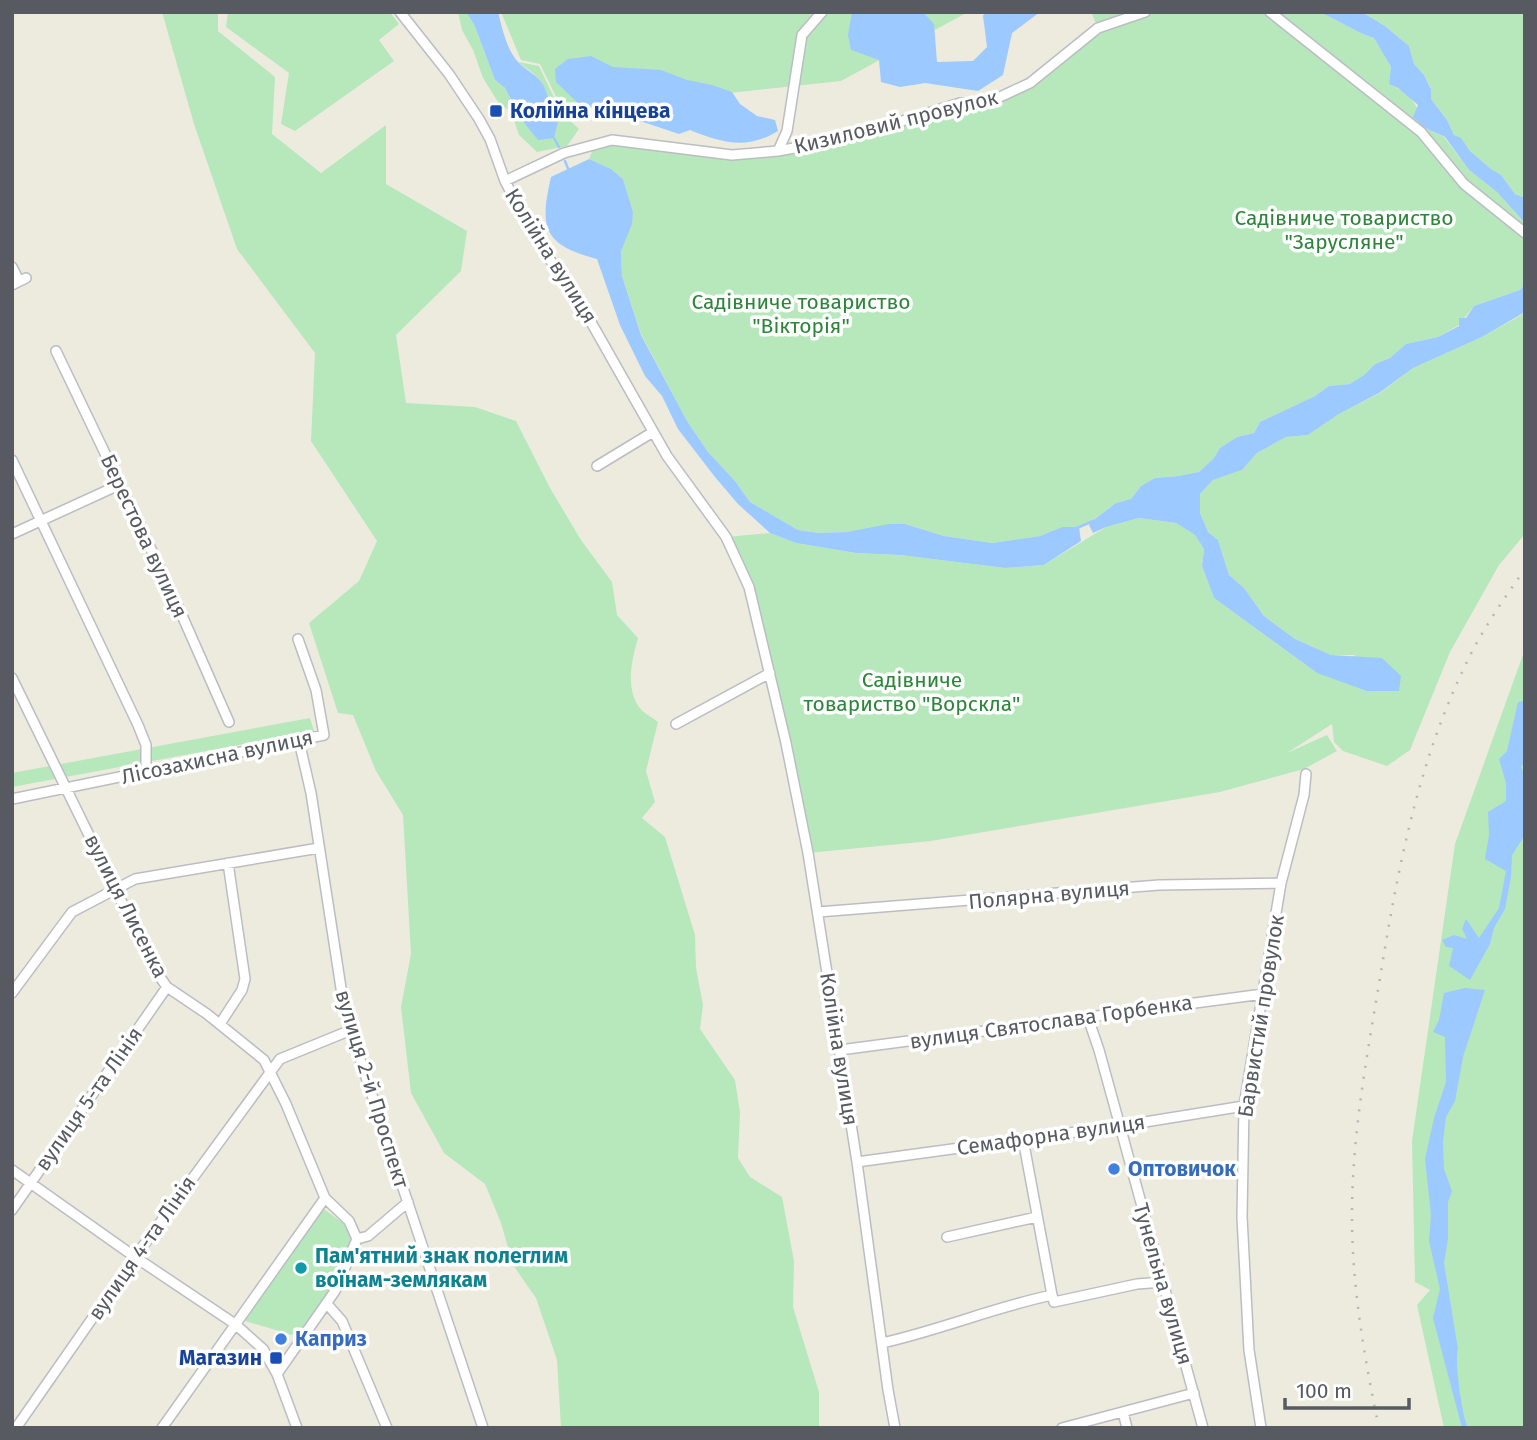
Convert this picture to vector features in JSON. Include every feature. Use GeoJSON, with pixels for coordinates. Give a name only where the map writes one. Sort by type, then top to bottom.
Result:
{"type":"FeatureCollection","features":[{"type":"Feature","properties":{"kind":"street","name":"Колійна вулиця"},"geometry":{"type":"LineString","coordinates":[[400,12],[449,74],[479,119],[490,139],[505,181],[533,235],[583,308],[667,456],[726,537],[749,587],[770,673],[818,912],[895,1428]]}},
{"type":"Feature","properties":{"kind":"street"},"geometry":{"type":"LineString","coordinates":[[778,151],[787,131],[802,35],[822,12]]}},
{"type":"Feature","properties":{"kind":"street","name":"Кизиловий провулок"},"geometry":{"type":"LineString","coordinates":[[505,181],[564,153],[612,140],[732,155],[778,151],[848,138],[960,103],[987,103],[1030,83],[1098,28],[1145,12]]}},
{"type":"Feature","properties":{"kind":"street"},"geometry":{"type":"LineString","coordinates":[[1270,12],[1421,132],[1464,184],[1525,233]]}},
{"type":"Feature","properties":{"kind":"street"},"geometry":{"type":"LineString","coordinates":[[12,267],[19,281]]}},
{"type":"Feature","properties":{"kind":"street","name":"Берестова вулиця"},"geometry":{"type":"LineString","coordinates":[[56,351],[121,484],[229,722]]}},
{"type":"Feature","properties":{"kind":"street"},"geometry":{"type":"LineString","coordinates":[[597,466],[653,432]]}},
{"type":"Feature","properties":{"kind":"street"},"geometry":{"type":"LineString","coordinates":[[12,460],[138,725],[146,745],[146,772]]}},
{"type":"Feature","properties":{"kind":"street"},"geometry":{"type":"LineString","coordinates":[[12,534],[121,484]]}},
{"type":"Feature","properties":{"kind":"street","name":"Лісозахисна вулиця"},"geometry":{"type":"LineString","coordinates":[[12,799],[324,736],[316,691],[298,639]]}},
{"type":"Feature","properties":{"kind":"street"},"geometry":{"type":"LineString","coordinates":[[676,724],[770,673]]}},
{"type":"Feature","properties":{"kind":"street","name":"вулиця Лисенка"},"geometry":{"type":"LineString","coordinates":[[12,678],[155,970],[167,987],[220,1024],[264,1060],[325,1198],[349,1222],[357,1239]]}},
{"type":"Feature","properties":{"kind":"street","name":"вулиця 2-й Проспект"},"geometry":{"type":"LineString","coordinates":[[299,741],[311,793],[345,1014],[483,1428]]}},
{"type":"Feature","properties":{"kind":"street","name":"Барвистий провулок"},"geometry":{"type":"LineString","coordinates":[[1261,1428],[1250,1350],[1242,1217],[1244,1106],[1281,883],[1304,795],[1306,774]]}},
{"type":"Feature","properties":{"kind":"street"},"geometry":{"type":"LineString","coordinates":[[12,993],[72,912],[116,887],[135,879],[319,848]]}},
{"type":"Feature","properties":{"kind":"street"},"geometry":{"type":"LineString","coordinates":[[220,1024],[242,990],[245,979],[228,863]]}},
{"type":"Feature","properties":{"kind":"street","name":"Полярна вулиця"},"geometry":{"type":"LineString","coordinates":[[818,912],[1158,886],[1281,883]]}},
{"type":"Feature","properties":{"kind":"street","name":"вулиця 5-та Лінія"},"geometry":{"type":"LineString","coordinates":[[12,1210],[167,987]]}},
{"type":"Feature","properties":{"kind":"street","name":"вулиця Святослава Горбенка"},"geometry":{"type":"LineString","coordinates":[[840,1050],[1263,995]]}},
{"type":"Feature","properties":{"kind":"street","name":"Тунельна вулиця"},"geometry":{"type":"LineString","coordinates":[[1088,1018],[1100,1050],[1202,1427]]}},
{"type":"Feature","properties":{"kind":"street","name":"вулиця 4-та Лінія"},"geometry":{"type":"LineString","coordinates":[[16,1428],[135,1257],[270,1071],[285,1055],[351,1030]]}},
{"type":"Feature","properties":{"kind":"street","name":"Семафорна вулиця"},"geometry":{"type":"LineString","coordinates":[[857,1162],[1244,1106]]}},
{"type":"Feature","properties":{"kind":"street"},"geometry":{"type":"LineString","coordinates":[[1023,1139],[1054,1302],[1137,1284],[1163,1282]]}},
{"type":"Feature","properties":{"kind":"street"},"geometry":{"type":"LineString","coordinates":[[12,1170],[235,1324],[263,1349],[277,1374],[297,1428]]}},
{"type":"Feature","properties":{"kind":"street"},"geometry":{"type":"LineString","coordinates":[[162,1428],[325,1198]]}},
{"type":"Feature","properties":{"kind":"street"},"geometry":{"type":"LineString","coordinates":[[277,1374],[335,1291],[357,1239],[368,1236],[408,1202]]}},
{"type":"Feature","properties":{"kind":"street"},"geometry":{"type":"LineString","coordinates":[[947,1237],[1037,1217]]}},
{"type":"Feature","properties":{"kind":"street"},"geometry":{"type":"LineString","coordinates":[[882,1343],[1015,1303],[1052,1295]]}},
{"type":"Feature","properties":{"kind":"street"},"geometry":{"type":"LineString","coordinates":[[327,1304],[342,1321],[387,1428]]}},
{"type":"Feature","properties":{"kind":"street"},"geometry":{"type":"LineString","coordinates":[[1062,1428],[1194,1393]]}},
{"type":"Feature","properties":{"kind":"street"},"geometry":{"type":"LineString","coordinates":[[1124,1412],[1128,1428]]}},
{"type":"Feature","properties":{"kind":"green space"},"geometry":{"type":"Polygon","coordinates":[[[162,12],[218,12],[218,31],[275,77],[272,134],[321,173],[386,125],[386,184],[467,231],[461,271],[396,335],[406,403],[475,407],[516,421],[550,488],[581,540],[612,582],[617,615],[638,638],[632,663],[632,688],[639,707],[658,722],[646,771],[655,802],[642,818],[665,837],[695,935],[696,968],[703,1005],[700,1029],[735,1080],[740,1112],[738,1158],[750,1177],[782,1197],[794,1261],[793,1307],[819,1392],[819,1428],[561,1428],[557,1360],[536,1298],[513,1265],[501,1223],[485,1184],[444,1153],[411,1093],[401,1007],[411,954],[403,815],[376,771],[353,715],[338,713],[309,623],[359,581],[377,541],[311,441],[315,353],[237,249],[194,124],[162,12]]]}},
{"type":"Feature","properties":{"kind":"green space"},"geometry":{"type":"Polygon","coordinates":[[[228,12],[390,12],[399,24],[379,40],[394,61],[295,131],[281,124],[289,73],[226,27],[228,12]]]}},
{"type":"Feature","properties":{"kind":"green space"},"geometry":{"type":"Polygon","coordinates":[[[458,12],[466,12],[474,24],[495,80],[505,88],[521,119],[558,122],[541,81],[518,62],[539,66],[561,112],[579,129],[567,146],[537,152],[519,135],[511,112],[498,102],[483,78],[462,30],[458,12]]]}},
{"type":"Feature","properties":{"kind":"green space"},"geometry":{"type":"Polygon","coordinates":[[[501,12],[968,12],[841,81],[563,111],[540,64],[521,60],[501,12]]]}},
{"type":"Feature","properties":{"kind":"green space"},"geometry":{"type":"Polygon","coordinates":[[[1091,12],[1318,12],[1374,38],[1391,67],[1389,84],[1409,97],[1417,107],[1425,128],[1444,137],[1469,170],[1497,192],[1525,223],[1525,284],[1520,290],[1474,306],[1459,325],[1438,337],[1406,344],[1350,384],[1329,386],[1315,396],[1260,422],[1254,433],[1237,437],[1220,448],[1199,472],[1155,478],[1141,486],[1131,499],[1116,503],[1091,522],[1079,527],[1062,527],[1040,536],[992,543],[944,536],[905,524],[819,533],[798,530],[750,502],[708,452],[687,421],[641,334],[622,276],[621,251],[633,212],[623,179],[611,169],[589,159],[595,144],[612,140],[732,155],[848,138],[960,103],[987,103],[1030,83],[1098,28],[1091,12]]]}},
{"type":"Feature","properties":{"kind":"green space"},"geometry":{"type":"Polygon","coordinates":[[[1525,12],[1525,198],[1515,194],[1501,175],[1454,135],[1447,120],[1431,99],[1431,88],[1414,64],[1409,46],[1365,14],[1525,12]]]}},
{"type":"Feature","properties":{"kind":"green space","name":"Садівниче товариство \"Ворскла\""},"geometry":{"type":"Polygon","coordinates":[[[1525,313],[1525,534],[1499,565],[1450,652],[1410,750],[1387,766],[1343,751],[1334,742],[1332,724],[1287,753],[1327,735],[1337,751],[1304,769],[1220,792],[931,841],[808,853],[755,606],[726,537],[770,533],[796,543],[856,553],[900,555],[1005,568],[1044,565],[1106,527],[1139,518],[1176,523],[1195,535],[1204,549],[1202,566],[1214,598],[1317,673],[1356,655],[1331,655],[1295,639],[1264,616],[1244,588],[1229,575],[1218,540],[1208,532],[1200,513],[1200,494],[1213,480],[1242,470],[1257,453],[1286,437],[1308,435],[1339,414],[1380,393],[1413,368],[1482,337],[1525,313]]]}},
{"type":"Feature","properties":{"kind":"green space"},"geometry":{"type":"Polygon","coordinates":[[[1525,649],[1525,1428],[1444,1428],[1417,1305],[1430,1290],[1415,1282],[1412,1141],[1455,844],[1525,649]]]}},
{"type":"Feature","properties":{"kind":"green space"},"geometry":{"type":"Polygon","coordinates":[[[310,718],[314,731],[12,787],[12,773],[310,718]]]}},
{"type":"Feature","properties":{"kind":"green space"},"geometry":{"type":"Polygon","coordinates":[[[321,1207],[347,1226],[353,1242],[331,1277],[334,1285],[299,1337],[242,1320],[321,1207]]]}},
{"type":"Feature","properties":{"kind":"water"},"geometry":{"type":"Polygon","coordinates":[[[466,12],[498,12],[511,52],[544,86],[558,122],[554,138],[538,140],[521,119],[505,88],[495,80],[474,24],[466,12]]]}},
{"type":"Feature","properties":{"kind":"water"},"geometry":{"type":"Polygon","coordinates":[[[852,12],[923,12],[934,24],[937,62],[973,61],[987,47],[983,16],[985,12],[1040,12],[1012,33],[1003,75],[978,91],[925,83],[900,87],[881,82],[879,60],[851,50],[848,35],[852,12]]]}},
{"type":"Feature","properties":{"kind":"water"},"geometry":{"type":"Polygon","coordinates":[[[1318,12],[1365,14],[1409,46],[1414,64],[1431,89],[1431,99],[1447,120],[1454,135],[1461,138],[1470,151],[1501,175],[1515,194],[1525,198],[1525,223],[1497,192],[1469,170],[1445,137],[1425,128],[1413,117],[1418,105],[1389,84],[1391,67],[1374,38],[1318,12]]]}},
{"type":"Feature","properties":{"kind":"water"},"geometry":{"type":"Polygon","coordinates":[[[591,56],[613,67],[661,70],[732,92],[740,104],[757,116],[775,120],[778,131],[756,141],[724,141],[690,130],[679,134],[625,119],[605,109],[581,106],[556,82],[555,69],[568,59],[591,56]]]}},
{"type":"Feature","properties":{"kind":"water"},"geometry":{"type":"Polygon","coordinates":[[[589,159],[611,169],[623,179],[633,212],[632,224],[621,251],[622,276],[641,335],[687,421],[708,452],[750,502],[798,530],[819,533],[905,524],[944,536],[992,543],[1040,536],[1062,527],[1079,527],[1081,541],[1044,565],[1005,568],[900,555],[856,553],[796,543],[770,533],[738,504],[678,429],[662,396],[645,376],[620,325],[597,259],[566,248],[556,241],[550,232],[546,222],[546,210],[551,177],[589,159]]]}},
{"type":"Feature","properties":{"kind":"water"},"geometry":{"type":"Polygon","coordinates":[[[1525,284],[1525,312],[1482,337],[1413,368],[1379,393],[1339,414],[1308,435],[1286,437],[1257,453],[1242,470],[1213,480],[1200,494],[1200,513],[1208,532],[1218,540],[1229,575],[1244,588],[1264,616],[1295,639],[1331,655],[1382,658],[1401,676],[1399,691],[1367,691],[1317,673],[1214,598],[1202,566],[1204,549],[1195,535],[1176,523],[1139,518],[1093,533],[1089,525],[1091,522],[1116,503],[1131,499],[1141,486],[1155,478],[1199,472],[1220,448],[1237,437],[1254,433],[1260,422],[1315,396],[1329,386],[1350,384],[1406,344],[1438,337],[1459,326],[1459,318],[1466,318],[1474,306],[1520,290],[1525,284]]]}},
{"type":"Feature","properties":{"kind":"water"},"geometry":{"type":"Polygon","coordinates":[[[1525,701],[1525,763],[1521,767],[1525,774],[1525,835],[1512,855],[1505,909],[1470,980],[1449,966],[1453,948],[1446,947],[1442,940],[1454,935],[1467,939],[1462,929],[1466,919],[1479,938],[1499,908],[1506,871],[1485,859],[1489,835],[1488,812],[1506,801],[1506,783],[1499,759],[1507,751],[1518,702],[1525,701]]]}},
{"type":"Feature","properties":{"kind":"water"},"geometry":{"type":"Polygon","coordinates":[[[1465,988],[1485,990],[1463,1057],[1455,1101],[1446,1117],[1443,1142],[1444,1169],[1452,1191],[1448,1202],[1448,1239],[1444,1263],[1458,1349],[1459,1388],[1468,1428],[1462,1428],[1433,1318],[1440,1289],[1429,1241],[1431,1215],[1425,1159],[1434,1118],[1446,1082],[1445,1037],[1433,1032],[1439,1020],[1444,993],[1465,988]]]}},
{"type":"Feature","properties":{"kind":"waterway"},"geometry":{"type":"LineString","coordinates":[[554,138],[559,147]]}},
{"type":"Feature","properties":{"kind":"waterway"},"geometry":{"type":"LineString","coordinates":[[565,161],[569,171]]}},
{"type":"Feature","properties":{"kind":"waterway"},"geometry":{"type":"LineString","coordinates":[[1077,528],[1093,521]]}},
{"type":"Feature","properties":{"kind":"railway"},"geometry":{"type":"LineString","coordinates":[[1379,1428],[1359,1319],[1352,1208],[1362,1089],[1388,933],[1412,817],[1434,741],[1477,642],[1525,569]]}},
{"type":"Feature","properties":{"kind":"place","name":"Колійна кінцева"},"geometry":{"type":"Point","coordinates":[496,111]}},
{"type":"Feature","properties":{"kind":"place","name":"Оптовичок"},"geometry":{"type":"Point","coordinates":[1114,1169]}},
{"type":"Feature","properties":{"kind":"place","name":"Пам'ятний знак полеглим воїнам-землякам"},"geometry":{"type":"Point","coordinates":[301,1268]}},
{"type":"Feature","properties":{"kind":"place","name":"Каприз"},"geometry":{"type":"Point","coordinates":[281,1339]}},
{"type":"Feature","properties":{"kind":"place","name":"Магазин"},"geometry":{"type":"Point","coordinates":[276,1358]}},
{"type":"Feature","properties":{"kind":"park label","name":"Садівниче товариство \"Зарусляне\""},"geometry":{"type":"Point","coordinates":[1344,230]}},
{"type":"Feature","properties":{"kind":"park label","name":"Садівниче товариство \"Вікторія\""},"geometry":{"type":"Point","coordinates":[801,314]}}]}
